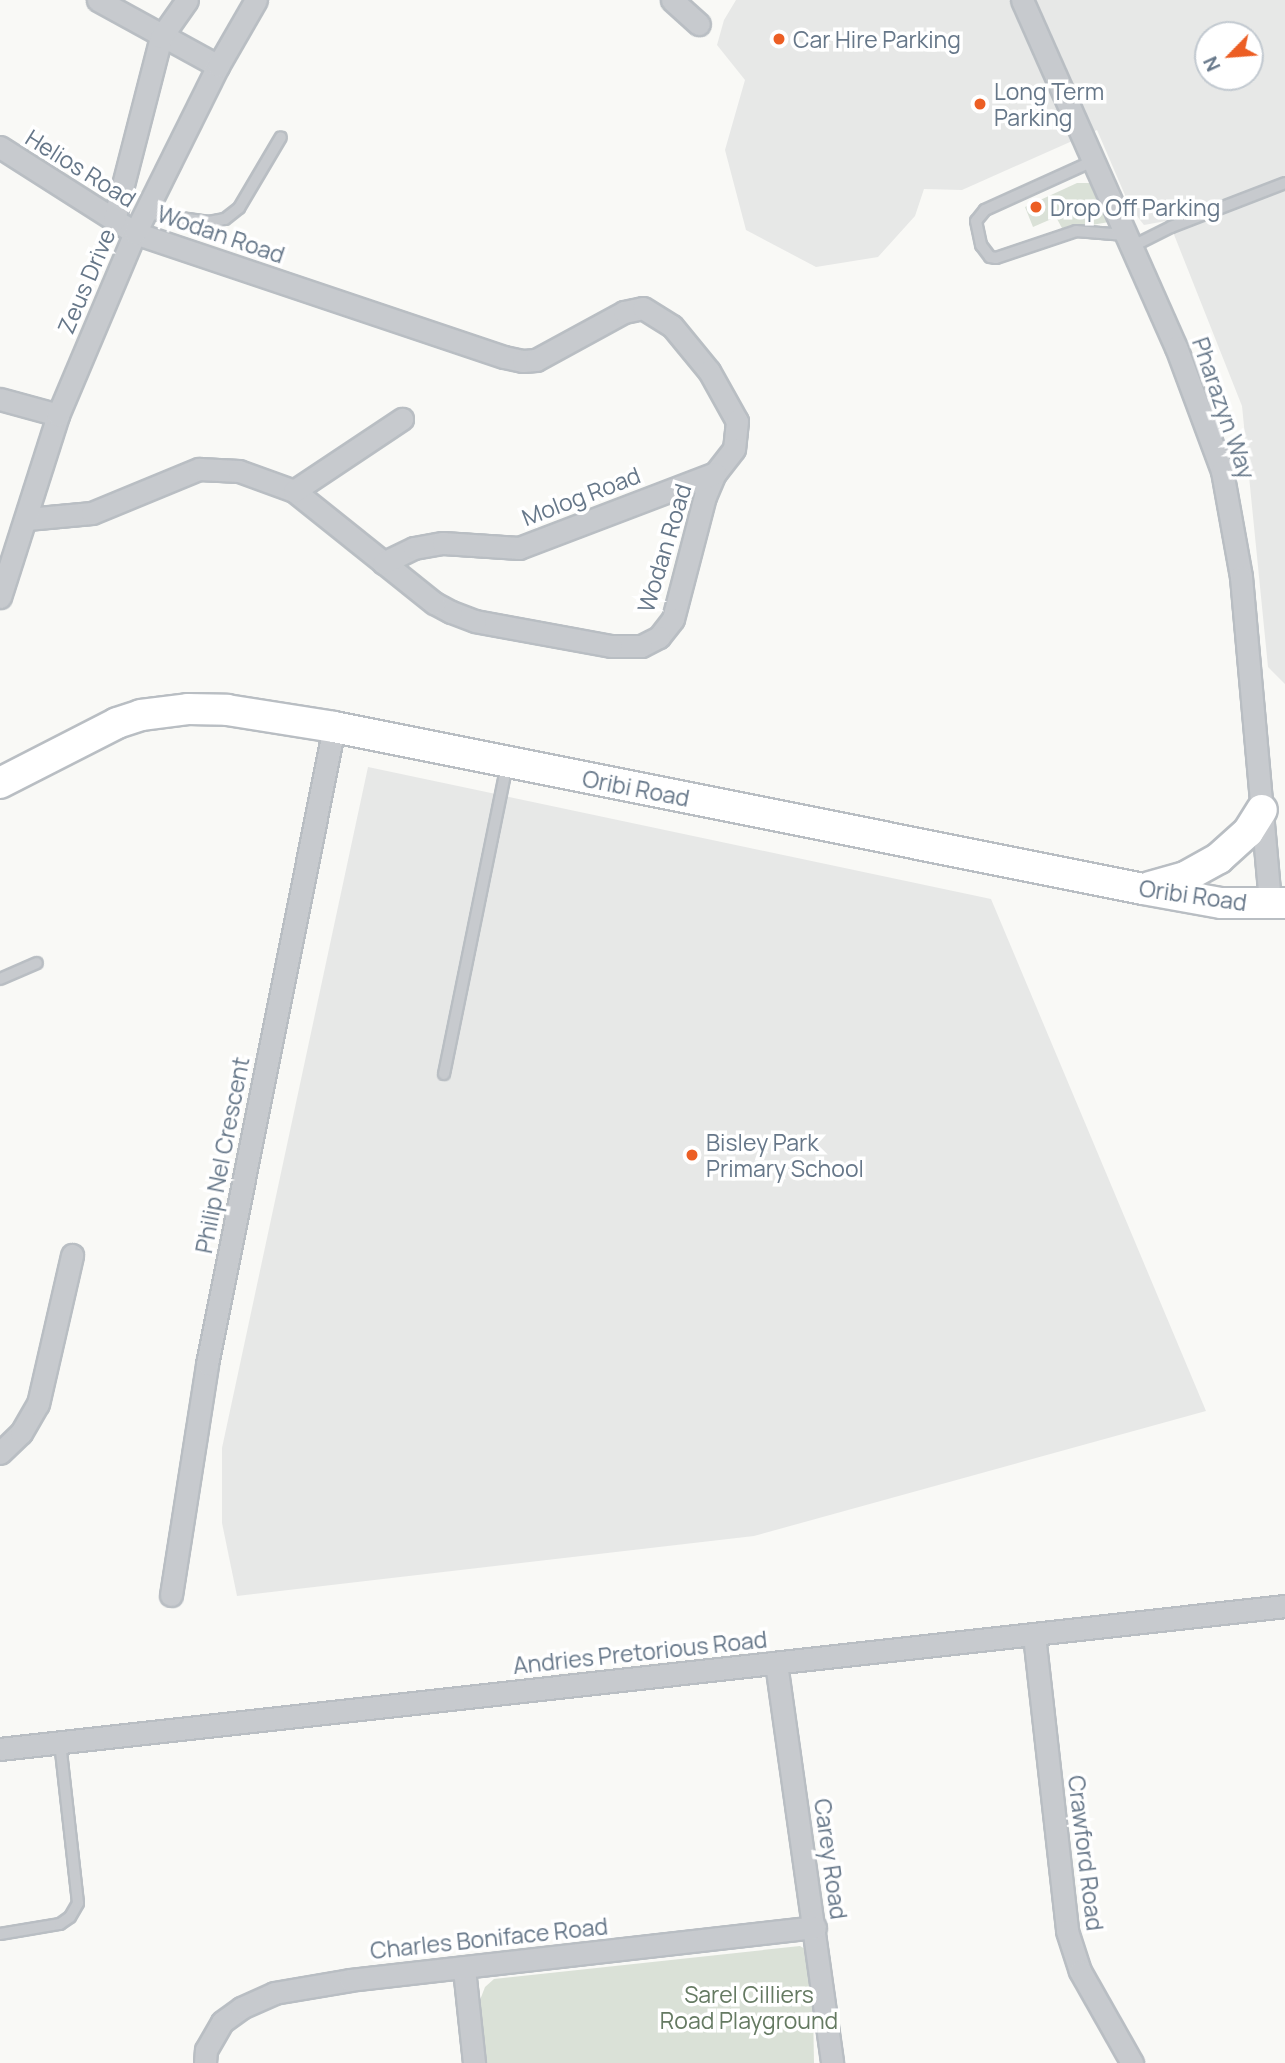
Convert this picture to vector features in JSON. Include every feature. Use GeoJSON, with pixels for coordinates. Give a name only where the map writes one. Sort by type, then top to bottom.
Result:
{"type":"FeatureCollection","features":[{"type":"Feature","properties":{"kind":"street"},"geometry":{"type":"LineString","coordinates":[[98,0],[218,66]]}},
{"type":"Feature","properties":{"kind":"street"},"geometry":{"type":"LineString","coordinates":[[114,220],[161,37],[187,0]]}},
{"type":"Feature","properties":{"kind":"street","name":"Zeus Drive"},"geometry":{"type":"LineString","coordinates":[[0,597],[58,415],[135,233],[218,66],[257,0]]}},
{"type":"Feature","properties":{"kind":"street"},"geometry":{"type":"LineString","coordinates":[[672,0],[699,24]]}},
{"type":"Feature","properties":{"kind":"street","name":"Pharazyn Way"},"geometry":{"type":"LineString","coordinates":[[1022,0],[1191,383],[1222,471],[1241,577],[1262,810],[1278,904]]}},
{"type":"Feature","properties":{"kind":"street","name":"Helios Road"},"geometry":{"type":"LineString","coordinates":[[0,147],[135,233]]}},
{"type":"Feature","properties":{"kind":"street","name":"Wodan Road"},"geometry":{"type":"LineString","coordinates":[[27,519],[92,513],[199,469],[239,471],[294,491],[434,603],[475,621],[611,646],[642,646],[659,637],[673,619],[699,515],[715,473],[725,464],[737,440],[737,421],[709,371],[672,326],[643,308],[624,312],[547,355],[523,361],[135,233]]}},
{"type":"Feature","properties":{"kind":"street"},"geometry":{"type":"LineString","coordinates":[[0,399],[58,415]]}},
{"type":"Feature","properties":{"kind":"street"},"geometry":{"type":"LineString","coordinates":[[294,491],[402,419]]}},
{"type":"Feature","properties":{"kind":"street","name":"Molog Road"},"geometry":{"type":"LineString","coordinates":[[383,563],[414,548],[443,543],[519,548],[715,473]]}},
{"type":"Feature","properties":{"kind":"street","name":"Oribi Road"},"geometry":{"type":"LineString","coordinates":[[0,783],[117,723],[166,711],[227,710],[334,727],[1143,889],[1222,903],[1278,904]]}},
{"type":"Feature","properties":{"kind":"street","name":"Philip Nel Crescent"},"geometry":{"type":"LineString","coordinates":[[171,1595],[207,1364],[334,727]]}},
{"type":"Feature","properties":{"kind":"street"},"geometry":{"type":"LineString","coordinates":[[1143,889],[1178,880],[1219,858],[1248,832],[1262,810]]}},
{"type":"Feature","properties":{"kind":"street"},"geometry":{"type":"LineString","coordinates":[[0,1453],[21,1433],[38,1404],[72,1255]]}},
{"type":"Feature","properties":{"kind":"street","name":"Andries Pretorious Road"},"geometry":{"type":"LineString","coordinates":[[0,1749],[1285,1606]]}},
{"type":"Feature","properties":{"kind":"street","name":"Crawford Road"},"geometry":{"type":"LineString","coordinates":[[1034,1635],[1067,1931],[1084,1980],[1132,2063]]}},
{"type":"Feature","properties":{"kind":"street","name":"Carey Road"},"geometry":{"type":"LineString","coordinates":[[776,1663],[815,1927],[831,2063]]}},
{"type":"Feature","properties":{"kind":"street","name":"Charles Boniface Road"},"geometry":{"type":"LineString","coordinates":[[205,2063],[206,2050],[222,2022],[241,2008],[274,1993],[350,1980],[815,1927]]}},
{"type":"Feature","properties":{"kind":"street"},"geometry":{"type":"LineString","coordinates":[[464,1969],[474,2063]]}},
{"type":"Feature","properties":{"kind":"lane"},"geometry":{"type":"LineString","coordinates":[[145,213],[209,222],[225,219],[239,208],[281,137]]}},
{"type":"Feature","properties":{"kind":"lane"},"geometry":{"type":"LineString","coordinates":[[1093,161],[985,210],[976,221],[981,245],[990,257],[996,258],[1076,231],[1128,241],[1285,183]]}},
{"type":"Feature","properties":{"kind":"lane"},"geometry":{"type":"LineString","coordinates":[[444,1074],[507,762]]}},
{"type":"Feature","properties":{"kind":"lane"},"geometry":{"type":"LineString","coordinates":[[0,979],[37,962]]}},
{"type":"Feature","properties":{"kind":"lane"},"geometry":{"type":"LineString","coordinates":[[0,1934],[60,1923],[71,1917],[78,1903],[60,1742]]}},
{"type":"Feature","properties":{"kind":"shaded area"},"geometry":{"type":"Polygon","coordinates":[[[736,0],[1285,0],[1285,684],[1268,667],[1242,406],[1171,227],[1166,221],[1144,225],[1140,220],[1128,202],[1097,130],[962,190],[924,189],[915,216],[878,257],[816,267],[746,230],[725,150],[745,80],[717,45],[724,20],[736,0]]]}},
{"type":"Feature","properties":{"kind":"shaded area","name":"Bisley Park Primary School"},"geometry":{"type":"Polygon","coordinates":[[[368,767],[991,899],[1206,1411],[754,1536],[237,1596],[222,1523],[222,1448],[368,767]]]}},
{"type":"Feature","properties":{"kind":"green space"},"geometry":{"type":"Polygon","coordinates":[[[1077,183],[1091,183],[1109,222],[1063,230],[1056,217],[1033,227],[1025,207],[1077,183]]]}},
{"type":"Feature","properties":{"kind":"green space","name":"Sarel Cilliers Road Playground"},"geometry":{"type":"Polygon","coordinates":[[[800,1946],[812,1953],[814,2063],[487,2063],[480,2000],[485,1987],[494,1979],[800,1946]]]}},
{"type":"Feature","properties":{"kind":"place","name":"Car Hire Parking"},"geometry":{"type":"Point","coordinates":[779,39]}},
{"type":"Feature","properties":{"kind":"place","name":"Long Term Parking"},"geometry":{"type":"Point","coordinates":[980,104]}},
{"type":"Feature","properties":{"kind":"place","name":"Drop Off Parking"},"geometry":{"type":"Point","coordinates":[1036,207]}},
{"type":"Feature","properties":{"kind":"place","name":"Bisley Park Primary School"},"geometry":{"type":"Point","coordinates":[692,1155]}}]}
